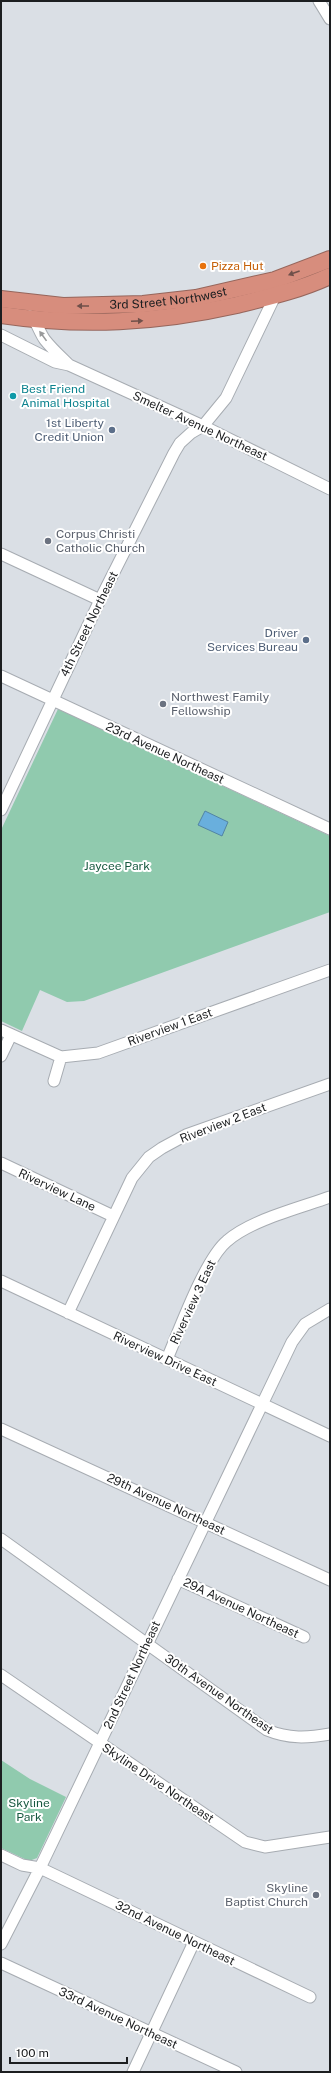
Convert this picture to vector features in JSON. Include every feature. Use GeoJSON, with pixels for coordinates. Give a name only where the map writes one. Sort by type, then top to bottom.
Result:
{"type":"FeatureCollection","features":[{"type":"Feature","properties":{"kind":"highway","name":"3rd Street Northwest"},"geometry":{"type":"LineString","coordinates":[[3,305],[62,306],[143,304],[196,298],[275,280],[330,259]]}},
{"type":"Feature","properties":{"kind":"highway","name":"3rd Street Northwest"},"geometry":{"type":"LineString","coordinates":[[3,305],[34,319],[88,323],[145,321],[195,314],[275,296],[308,286],[330,276]]}},
{"type":"Feature","properties":{"kind":"street"},"geometry":{"type":"LineString","coordinates":[[319,1],[330,19]]}},
{"type":"Feature","properties":{"kind":"street","name":"4th Street Northeast"},"geometry":{"type":"LineString","coordinates":[[1,810],[4,794],[53,700],[100,600],[174,453],[180,443],[202,426],[226,398],[275,296],[275,280]]}},
{"type":"Feature","properties":{"kind":"street","name":"Smelter Avenue Northeast"},"geometry":{"type":"LineString","coordinates":[[34,319],[37,328],[45,340],[69,365]]}},
{"type":"Feature","properties":{"kind":"street","name":"Smelter Avenue Northeast"},"geometry":{"type":"LineString","coordinates":[[1,334],[55,362],[69,365],[202,426],[330,489]]}},
{"type":"Feature","properties":{"kind":"street"},"geometry":{"type":"LineString","coordinates":[[1,554],[100,600]]}},
{"type":"Feature","properties":{"kind":"street","name":"23rd Avenue Northeast"},"geometry":{"type":"LineString","coordinates":[[1,676],[330,829]]}},
{"type":"Feature","properties":{"kind":"street","name":"Riverview 1 East"},"geometry":{"type":"LineString","coordinates":[[6,1033],[61,1057],[98,1053],[330,970]]}},
{"type":"Feature","properties":{"kind":"street"},"geometry":{"type":"LineString","coordinates":[[1,1056],[6,1033]]}},
{"type":"Feature","properties":{"kind":"street"},"geometry":{"type":"LineString","coordinates":[[54,1081],[61,1057]]}},
{"type":"Feature","properties":{"kind":"street","name":"Riverview 2 East"},"geometry":{"type":"LineString","coordinates":[[68,1313],[132,1178],[149,1157],[186,1135],[330,1084]]}},
{"type":"Feature","properties":{"kind":"street","name":"Riverview Lane"},"geometry":{"type":"LineString","coordinates":[[1,1163],[113,1216]]}},
{"type":"Feature","properties":{"kind":"street","name":"Riverview 3 East"},"geometry":{"type":"LineString","coordinates":[[167,1360],[212,1259],[226,1241],[252,1226],[330,1197]]}},
{"type":"Feature","properties":{"kind":"street","name":"Riverview Drive East"},"geometry":{"type":"LineString","coordinates":[[1,1281],[330,1436]]}},
{"type":"Feature","properties":{"kind":"street","name":"2nd Street Northeast"},"geometry":{"type":"LineString","coordinates":[[1,1944],[40,1868],[296,1336],[305,1324],[330,1309]]}},
{"type":"Feature","properties":{"kind":"street","name":"29th Avenue Northeast"},"geometry":{"type":"LineString","coordinates":[[1,1428],[330,1580]]}},
{"type":"Feature","properties":{"kind":"street","name":"30th Avenue Northeast"},"geometry":{"type":"LineString","coordinates":[[1,1538],[268,1730],[282,1736],[299,1738],[330,1734]]}},
{"type":"Feature","properties":{"kind":"street","name":"29A Avenue Northeast"},"geometry":{"type":"LineString","coordinates":[[178,1579],[304,1638]]}},
{"type":"Feature","properties":{"kind":"street","name":"Skyline Drive Northeast"},"geometry":{"type":"LineString","coordinates":[[1,1675],[245,1842],[265,1847],[330,1837]]}},
{"type":"Feature","properties":{"kind":"street"},"geometry":{"type":"LineString","coordinates":[[1,1855],[22,1865],[40,1868]]}},
{"type":"Feature","properties":{"kind":"street","name":"32nd Avenue Northeast"},"geometry":{"type":"LineString","coordinates":[[40,1868],[310,1997]]}},
{"type":"Feature","properties":{"kind":"street"},"geometry":{"type":"LineString","coordinates":[[133,2072],[194,1942]]}},
{"type":"Feature","properties":{"kind":"street","name":"33rd Avenue Northeast"},"geometry":{"type":"LineString","coordinates":[[1,1963],[236,2072]]}},
{"type":"Feature","properties":{"kind":"green space","name":"Jaycee Park"},"geometry":{"type":"Polygon","coordinates":[[[58,709],[330,836],[330,912],[84,1001],[67,1002],[40,990],[22,1031],[1,1021],[1,830],[58,709]]]}},
{"type":"Feature","properties":{"kind":"green space","name":"Skyline Park"},"geometry":{"type":"Polygon","coordinates":[[[1,1760],[30,1779],[66,1797],[37,1858],[29,1861],[1,1848],[1,1760]]]}},
{"type":"Feature","properties":{"kind":"water"},"geometry":{"type":"Polygon","coordinates":[[[205,811],[228,822],[222,836],[198,825],[205,811]]]}},
{"type":"Feature","properties":{"kind":"place","name":"Pizza Hut"},"geometry":{"type":"Point","coordinates":[203,266]}},
{"type":"Feature","properties":{"kind":"place","name":"Best Friend Animal Hospital"},"geometry":{"type":"Point","coordinates":[13,396]}},
{"type":"Feature","properties":{"kind":"place","name":"1st Liberty Credit Union"},"geometry":{"type":"Point","coordinates":[112,430]}},
{"type":"Feature","properties":{"kind":"place","name":"Corpus Christi Catholic Church"},"geometry":{"type":"Point","coordinates":[48,541]}},
{"type":"Feature","properties":{"kind":"place","name":"Driver Services Bureau"},"geometry":{"type":"Point","coordinates":[306,640]}},
{"type":"Feature","properties":{"kind":"place","name":"Northwest Family Fellowship"},"geometry":{"type":"Point","coordinates":[163,704]}},
{"type":"Feature","properties":{"kind":"place","name":"Skyline Baptist Church"},"geometry":{"type":"Point","coordinates":[316,1895]}}]}
